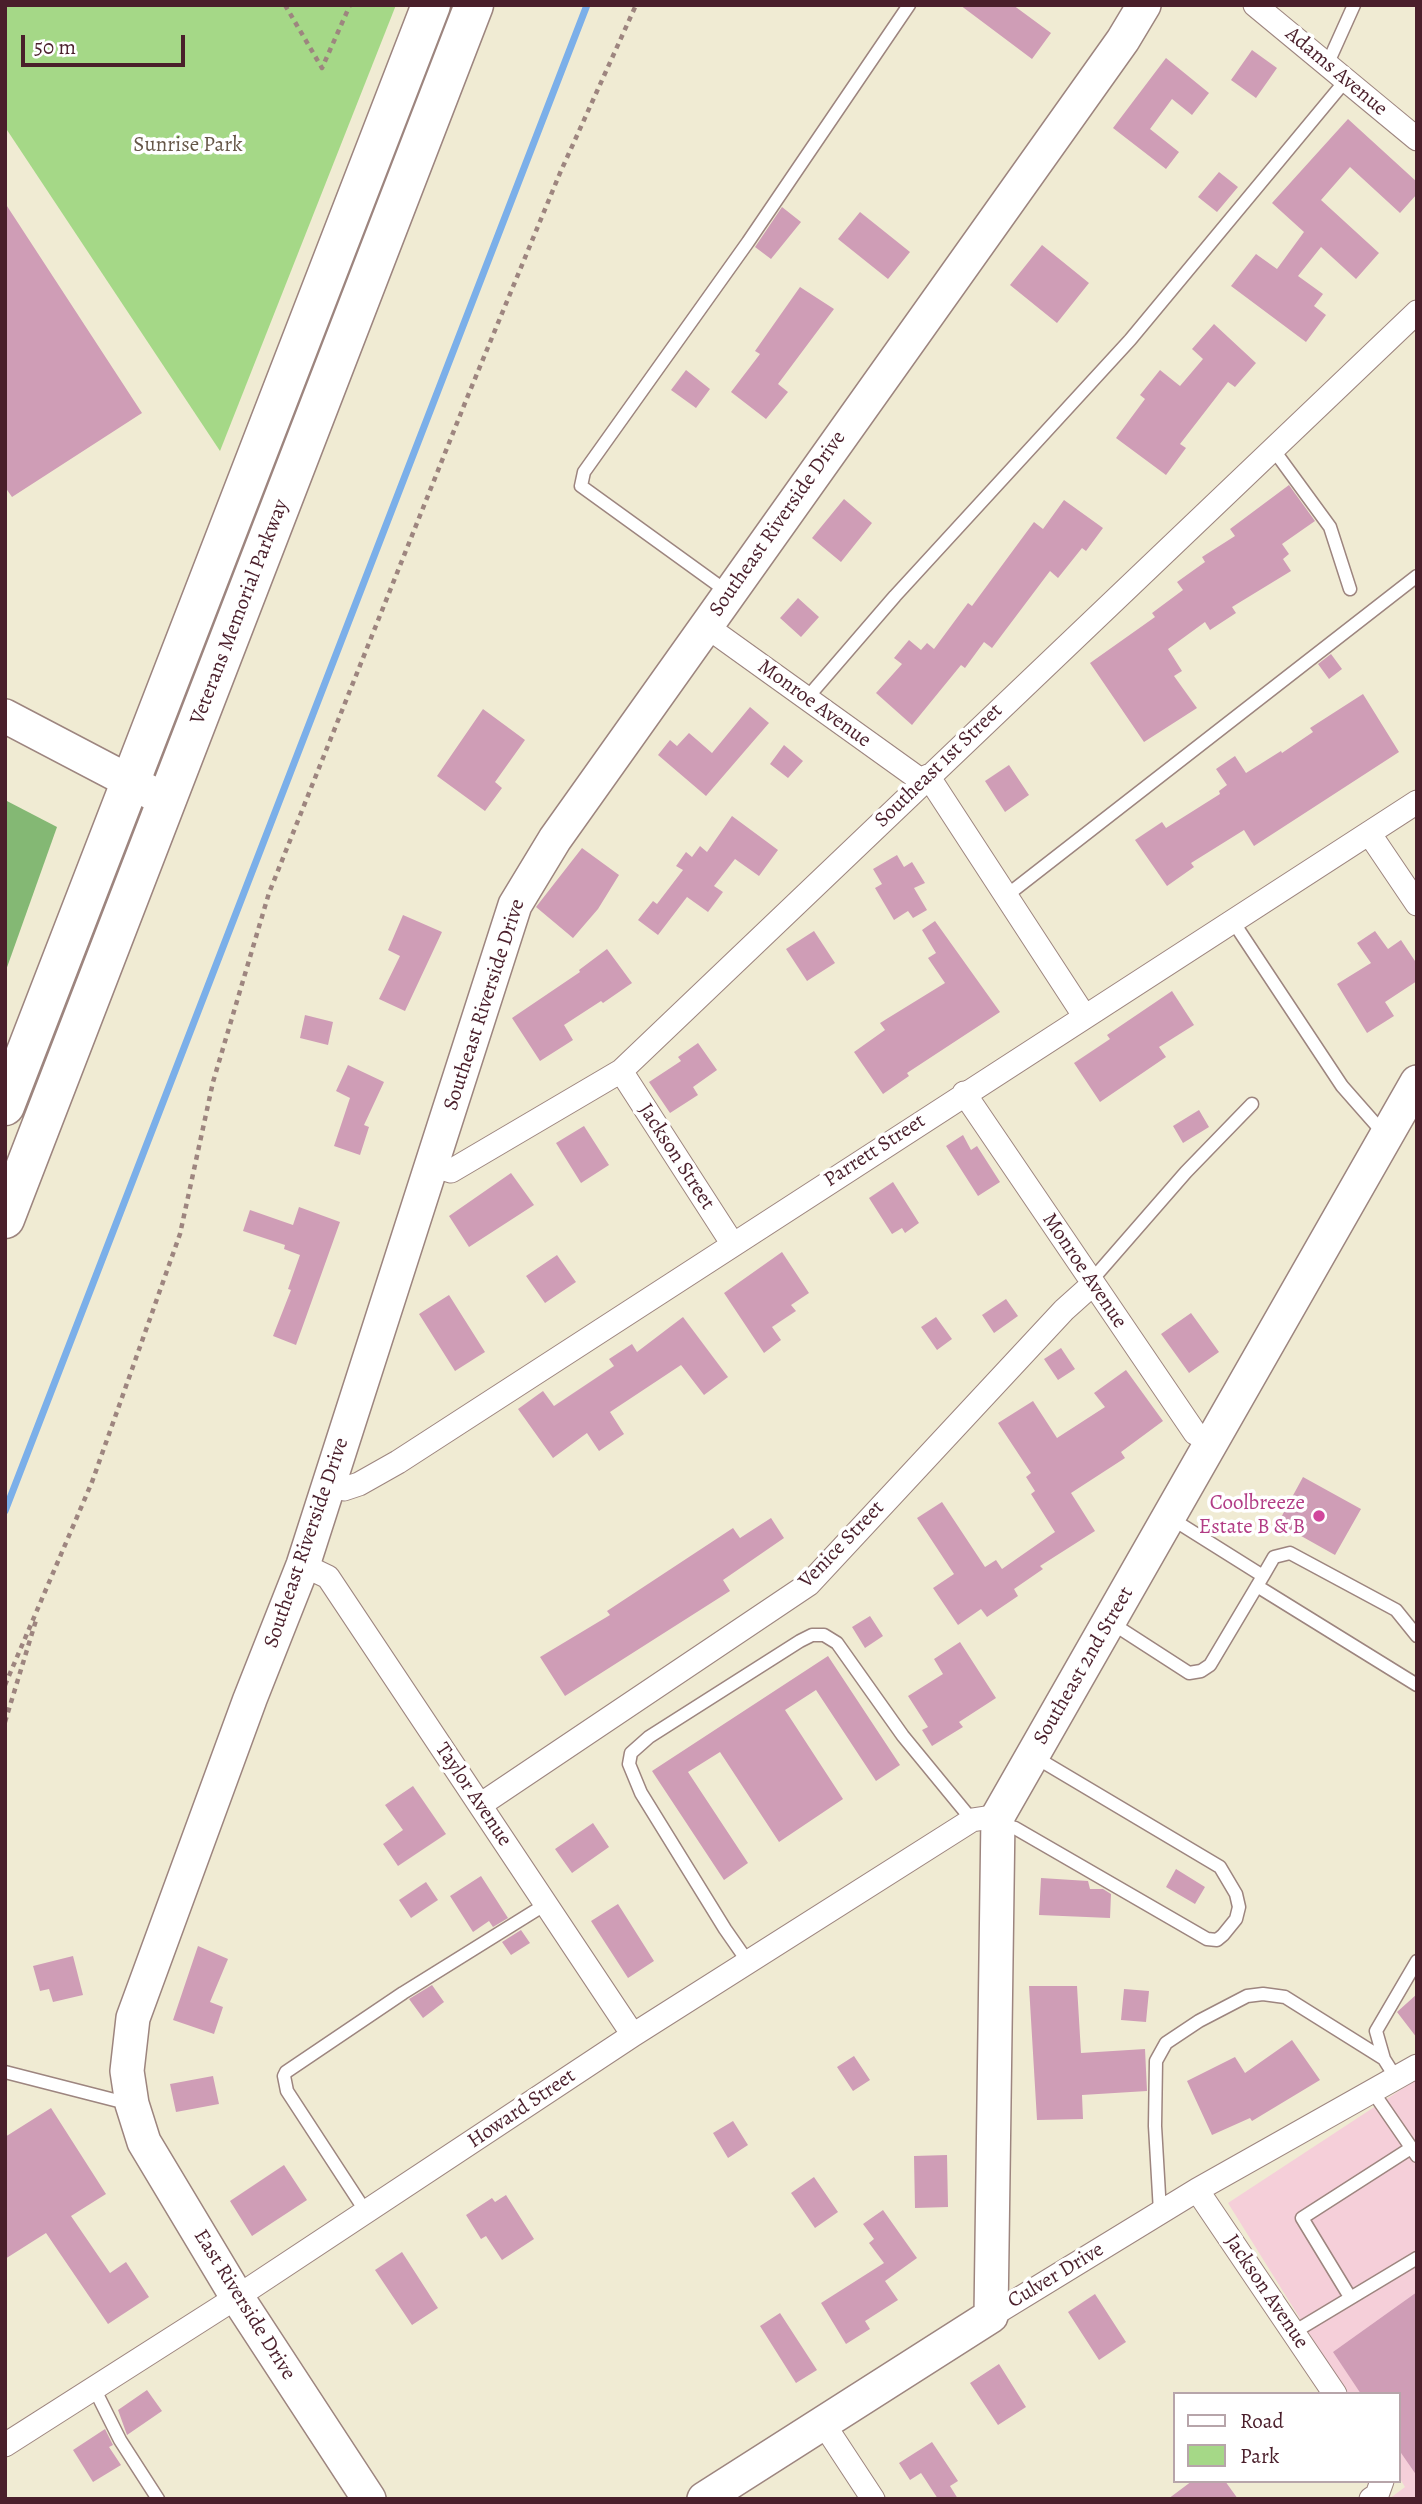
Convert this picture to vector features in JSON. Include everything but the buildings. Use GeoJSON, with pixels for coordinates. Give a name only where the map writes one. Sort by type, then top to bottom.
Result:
{"type":"FeatureCollection","features":[{"type":"Feature","properties":{"kind":"highway","name":"Veterans Memorial Parkway"},"geometry":{"type":"LineString","coordinates":[[5,1106],[431,5]]}},
{"type":"Feature","properties":{"kind":"highway","name":"Veterans Memorial Parkway"},"geometry":{"type":"LineString","coordinates":[[5,1219],[474,5]]}},
{"type":"Feature","properties":{"kind":"street","name":"Southeast Riverside Drive"},"geometry":{"type":"LineString","coordinates":[[132,2104],[127,2071],[128,2043],[141,1994],[303,1566],[507,927],[524,888],[555,839],[1123,40],[1143,5]]}},
{"type":"Feature","properties":{"kind":"street","name":"Adams Avenue"},"geometry":{"type":"LineString","coordinates":[[1255,5],[1417,139]]}},
{"type":"Feature","properties":{"kind":"street","name":"Southeast 1st Street"},"geometry":{"type":"LineString","coordinates":[[432,1165],[451,1171],[621,1071],[1417,312]]}},
{"type":"Feature","properties":{"kind":"street","name":"Monroe Avenue"},"geometry":{"type":"LineString","coordinates":[[706,626],[925,779],[1085,1017]]}},
{"type":"Feature","properties":{"kind":"street"},"geometry":{"type":"LineString","coordinates":[[5,716],[167,801]]}},
{"type":"Feature","properties":{"kind":"street","name":"Parrett Street"},"geometry":{"type":"LineString","coordinates":[[330,1485],[344,1489],[398,1462],[732,1243],[1417,802]]}},
{"type":"Feature","properties":{"kind":"street"},"geometry":{"type":"LineString","coordinates":[[1369,833],[1417,904]]}},
{"type":"Feature","properties":{"kind":"street","name":"Jackson Street"},"geometry":{"type":"LineString","coordinates":[[621,1071],[732,1243]]}},
{"type":"Feature","properties":{"kind":"street","name":"Southeast 2nd Street"},"geometry":{"type":"LineString","coordinates":[[990,2316],[990,1820],[1032,1756],[1417,1082]]}},
{"type":"Feature","properties":{"kind":"street","name":"Monroe Avenue"},"geometry":{"type":"LineString","coordinates":[[964,1093],[1195,1433],[1211,1442]]}},
{"type":"Feature","properties":{"kind":"street","name":"Venice Street"},"geometry":{"type":"LineString","coordinates":[[480,1805],[809,1584],[1063,1310],[1092,1283]]}},
{"type":"Feature","properties":{"kind":"street","name":"Taylor Avenue"},"geometry":{"type":"LineString","coordinates":[[303,1566],[328,1577],[633,2035]]}},
{"type":"Feature","properties":{"kind":"street","name":"Howard Street"},"geometry":{"type":"LineString","coordinates":[[5,2445],[237,2297],[748,1962],[990,1820]]}},
{"type":"Feature","properties":{"kind":"street","name":"Culver Drive"},"geometry":{"type":"LineString","coordinates":[[705,2499],[990,2316],[1160,2212],[1374,2092],[1390,2068],[1417,2066]]}},
{"type":"Feature","properties":{"kind":"street","name":"East Riverside Drive"},"geometry":{"type":"LineString","coordinates":[[132,2104],[144,2142],[237,2297],[369,2499]]}},
{"type":"Feature","properties":{"kind":"street","name":"Jackson Avenue"},"geometry":{"type":"LineString","coordinates":[[1197,2190],[1334,2392]]}},
{"type":"Feature","properties":{"kind":"street"},"geometry":{"type":"LineString","coordinates":[[824,2423],[873,2499]]}},
{"type":"Feature","properties":{"kind":"street"},"geometry":{"type":"LineString","coordinates":[[1371,2499],[1377,2495],[1381,2483]]}},
{"type":"Feature","properties":{"kind":"lane"},"geometry":{"type":"LineString","coordinates":[[729,593],[581,486],[584,472],[748,242],[909,5]]}},
{"type":"Feature","properties":{"kind":"lane"},"geometry":{"type":"LineString","coordinates":[[1327,65],[1354,5]]}},
{"type":"Feature","properties":{"kind":"lane"},"geometry":{"type":"LineString","coordinates":[[807,698],[895,596],[1129,340],[1346,80]]}},
{"type":"Feature","properties":{"kind":"lane"},"geometry":{"type":"LineString","coordinates":[[1273,449],[1330,527],[1350,589]]}},
{"type":"Feature","properties":{"kind":"lane"},"geometry":{"type":"LineString","coordinates":[[1006,896],[1417,576]]}},
{"type":"Feature","properties":{"kind":"lane"},"geometry":{"type":"LineString","coordinates":[[1232,920],[1342,1086],[1386,1136]]}},
{"type":"Feature","properties":{"kind":"lane"},"geometry":{"type":"LineString","coordinates":[[1092,1283],[1186,1172],[1252,1104]]}},
{"type":"Feature","properties":{"kind":"lane"},"geometry":{"type":"LineString","coordinates":[[1169,1517],[1417,1685]]}},
{"type":"Feature","properties":{"kind":"lane"},"geometry":{"type":"LineString","coordinates":[[1109,1622],[1189,1673],[1201,1671],[1210,1665],[1274,1557],[1290,1553],[1396,1610],[1417,1636]]}},
{"type":"Feature","properties":{"kind":"lane"},"geometry":{"type":"LineString","coordinates":[[748,1962],[641,1793],[629,1764],[631,1754],[649,1737],[812,1635],[824,1635],[837,1643],[903,1736],[990,1820],[1015,1828],[1207,1939],[1217,1940],[1223,1935],[1236,1919],[1238,1907],[1236,1894],[1220,1867],[1032,1756]]}},
{"type":"Feature","properties":{"kind":"lane"},"geometry":{"type":"LineString","coordinates":[[366,2212],[288,2091],[284,2076],[286,2072],[403,1993],[546,1905]]}},
{"type":"Feature","properties":{"kind":"lane"},"geometry":{"type":"LineString","coordinates":[[1390,2068],[1376,2038],[1379,2021],[1417,1961]]}},
{"type":"Feature","properties":{"kind":"lane"},"geometry":{"type":"LineString","coordinates":[[1160,2212],[1155,2126],[1156,2061],[1166,2043],[1199,2021],[1247,1996],[1263,1994],[1285,1997],[1390,2068]]}},
{"type":"Feature","properties":{"kind":"lane"},"geometry":{"type":"LineString","coordinates":[[5,2072],[132,2104]]}},
{"type":"Feature","properties":{"kind":"lane"},"geometry":{"type":"LineString","coordinates":[[1350,2297],[1302,2218],[1414,2152],[1374,2092]]}},
{"type":"Feature","properties":{"kind":"lane"},"geometry":{"type":"LineString","coordinates":[[1294,2332],[1417,2258]]}},
{"type":"Feature","properties":{"kind":"lane"},"geometry":{"type":"LineString","coordinates":[[94,2388],[120,2440],[158,2499]]}},
{"type":"Feature","properties":{"kind":"path"},"geometry":{"type":"LineString","coordinates":[[285,5],[322,68],[349,5]]}},
{"type":"Feature","properties":{"kind":"path"},"geometry":{"type":"LineString","coordinates":[[5,1685],[92,1482],[180,1234],[213,1082],[269,893],[477,373],[560,173],[636,5]]}},
{"type":"Feature","properties":{"kind":"path"},"geometry":{"type":"LineString","coordinates":[[5,1722],[43,1596]]}},
{"type":"Feature","properties":{"kind":"shaded area"},"geometry":{"type":"Polygon","coordinates":[[[1417,2079],[1417,2499],[1389,2499],[1405,2487],[1401,2480],[1401,2392],[1346,2392],[1228,2203],[1417,2079]]]}},
{"type":"Feature","properties":{"kind":"green space","name":"Sunrise Park"},"geometry":{"type":"Polygon","coordinates":[[[5,5],[396,5],[220,451],[5,127],[5,5]]]}},
{"type":"Feature","properties":{"kind":"green space"},"geometry":{"type":"Polygon","coordinates":[[[5,800],[57,827],[5,973],[5,800]]]}},
{"type":"Feature","properties":{"kind":"waterway"},"geometry":{"type":"LineString","coordinates":[[5,1511],[587,5]]}},
{"type":"Feature","properties":{"kind":"place","name":"Coolbreeze Estate B & B"},"geometry":{"type":"Point","coordinates":[1319,1516]}}]}
